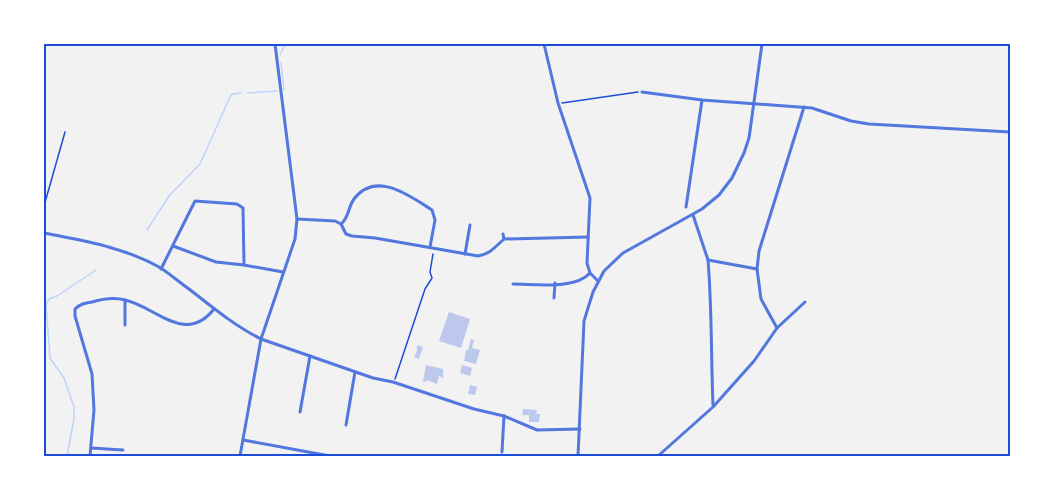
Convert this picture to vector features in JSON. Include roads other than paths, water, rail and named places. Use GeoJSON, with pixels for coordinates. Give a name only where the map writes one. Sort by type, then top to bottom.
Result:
{"type":"FeatureCollection","features":[{"type":"Feature","properties":{"kind":"street"},"geometry":{"type":"LineString","coordinates":[[240,456],[261,339],[295,239],[297,219],[275,44]]}},
{"type":"Feature","properties":{"kind":"street"},"geometry":{"type":"LineString","coordinates":[[544,44],[558,103],[590,198],[587,263],[590,273],[598,281]]}},
{"type":"Feature","properties":{"kind":"street"},"geometry":{"type":"LineString","coordinates":[[578,456],[584,321],[588,304],[598,281],[623,253],[693,214],[719,195],[738,169],[749,138],[762,44]]}},
{"type":"Feature","properties":{"kind":"street"},"geometry":{"type":"LineString","coordinates":[[642,92],[754,105],[812,108],[851,121],[869,124],[1011,132]]}},
{"type":"Feature","properties":{"kind":"street"},"geometry":{"type":"LineString","coordinates":[[686,207],[702,100]]}},
{"type":"Feature","properties":{"kind":"street"},"geometry":{"type":"LineString","coordinates":[[777,328],[761,299],[757,269],[759,251],[804,107]]}},
{"type":"Feature","properties":{"kind":"street"},"geometry":{"type":"LineString","coordinates":[[341,224],[346,220],[354,199],[362,191],[383,185],[393,187],[432,210],[435,220],[432,248]]}},
{"type":"Feature","properties":{"kind":"street"},"geometry":{"type":"LineString","coordinates":[[161,269],[195,201],[237,204],[243,208],[244,266]]}},
{"type":"Feature","properties":{"kind":"street"},"geometry":{"type":"LineString","coordinates":[[693,214],[708,260],[711,289],[713,407]]}},
{"type":"Feature","properties":{"kind":"street"},"geometry":{"type":"LineString","coordinates":[[297,219],[335,221],[341,224],[346,234],[351,236],[478,256],[487,254],[504,239],[588,237]]}},
{"type":"Feature","properties":{"kind":"street"},"geometry":{"type":"LineString","coordinates":[[465,254],[470,225]]}},
{"type":"Feature","properties":{"kind":"street"},"geometry":{"type":"LineString","coordinates":[[44,233],[93,242],[130,253],[161,269],[214,309],[261,339],[355,372],[504,416],[537,430],[580,429]]}},
{"type":"Feature","properties":{"kind":"street"},"geometry":{"type":"LineString","coordinates":[[503,234],[504,239]]}},
{"type":"Feature","properties":{"kind":"street"},"geometry":{"type":"LineString","coordinates":[[173,246],[216,262],[284,272]]}},
{"type":"Feature","properties":{"kind":"street"},"geometry":{"type":"LineString","coordinates":[[708,260],[757,269]]}},
{"type":"Feature","properties":{"kind":"street"},"geometry":{"type":"LineString","coordinates":[[513,284],[573,284],[590,273]]}},
{"type":"Feature","properties":{"kind":"street"},"geometry":{"type":"LineString","coordinates":[[554,298],[555,283]]}},
{"type":"Feature","properties":{"kind":"street"},"geometry":{"type":"LineString","coordinates":[[90,456],[94,410],[92,374],[75,309],[79,305],[102,298],[125,300],[164,319],[195,324],[207,318],[214,309]]}},
{"type":"Feature","properties":{"kind":"street"},"geometry":{"type":"LineString","coordinates":[[125,300],[125,325]]}},
{"type":"Feature","properties":{"kind":"street"},"geometry":{"type":"LineString","coordinates":[[658,456],[713,407],[754,361],[777,328],[805,302]]}},
{"type":"Feature","properties":{"kind":"street"},"geometry":{"type":"LineString","coordinates":[[300,412],[310,356]]}},
{"type":"Feature","properties":{"kind":"street"},"geometry":{"type":"LineString","coordinates":[[346,425],[355,372]]}},
{"type":"Feature","properties":{"kind":"street"},"geometry":{"type":"LineString","coordinates":[[502,452],[504,416]]}},
{"type":"Feature","properties":{"kind":"street"},"geometry":{"type":"LineString","coordinates":[[44,417],[44,425]]}},
{"type":"Feature","properties":{"kind":"street"},"geometry":{"type":"LineString","coordinates":[[243,440],[330,456]]}},
{"type":"Feature","properties":{"kind":"street"},"geometry":{"type":"LineString","coordinates":[[91,448],[123,450]]}},
{"type":"Feature","properties":{"kind":"waterway"},"geometry":{"type":"LineString","coordinates":[[280,55],[285,44]]}},
{"type":"Feature","properties":{"kind":"waterway"},"geometry":{"type":"LineString","coordinates":[[281,63],[284,90]]}},
{"type":"Feature","properties":{"kind":"waterway"},"geometry":{"type":"LineString","coordinates":[[248,93],[277,91]]}},
{"type":"Feature","properties":{"kind":"waterway"},"geometry":{"type":"LineString","coordinates":[[147,230],[169,196],[200,164],[232,94],[241,93]]}},
{"type":"Feature","properties":{"kind":"waterway"},"geometry":{"type":"LineString","coordinates":[[67,456],[74,407],[64,378],[50,358],[46,304],[49,299],[96,270]]}}]}
